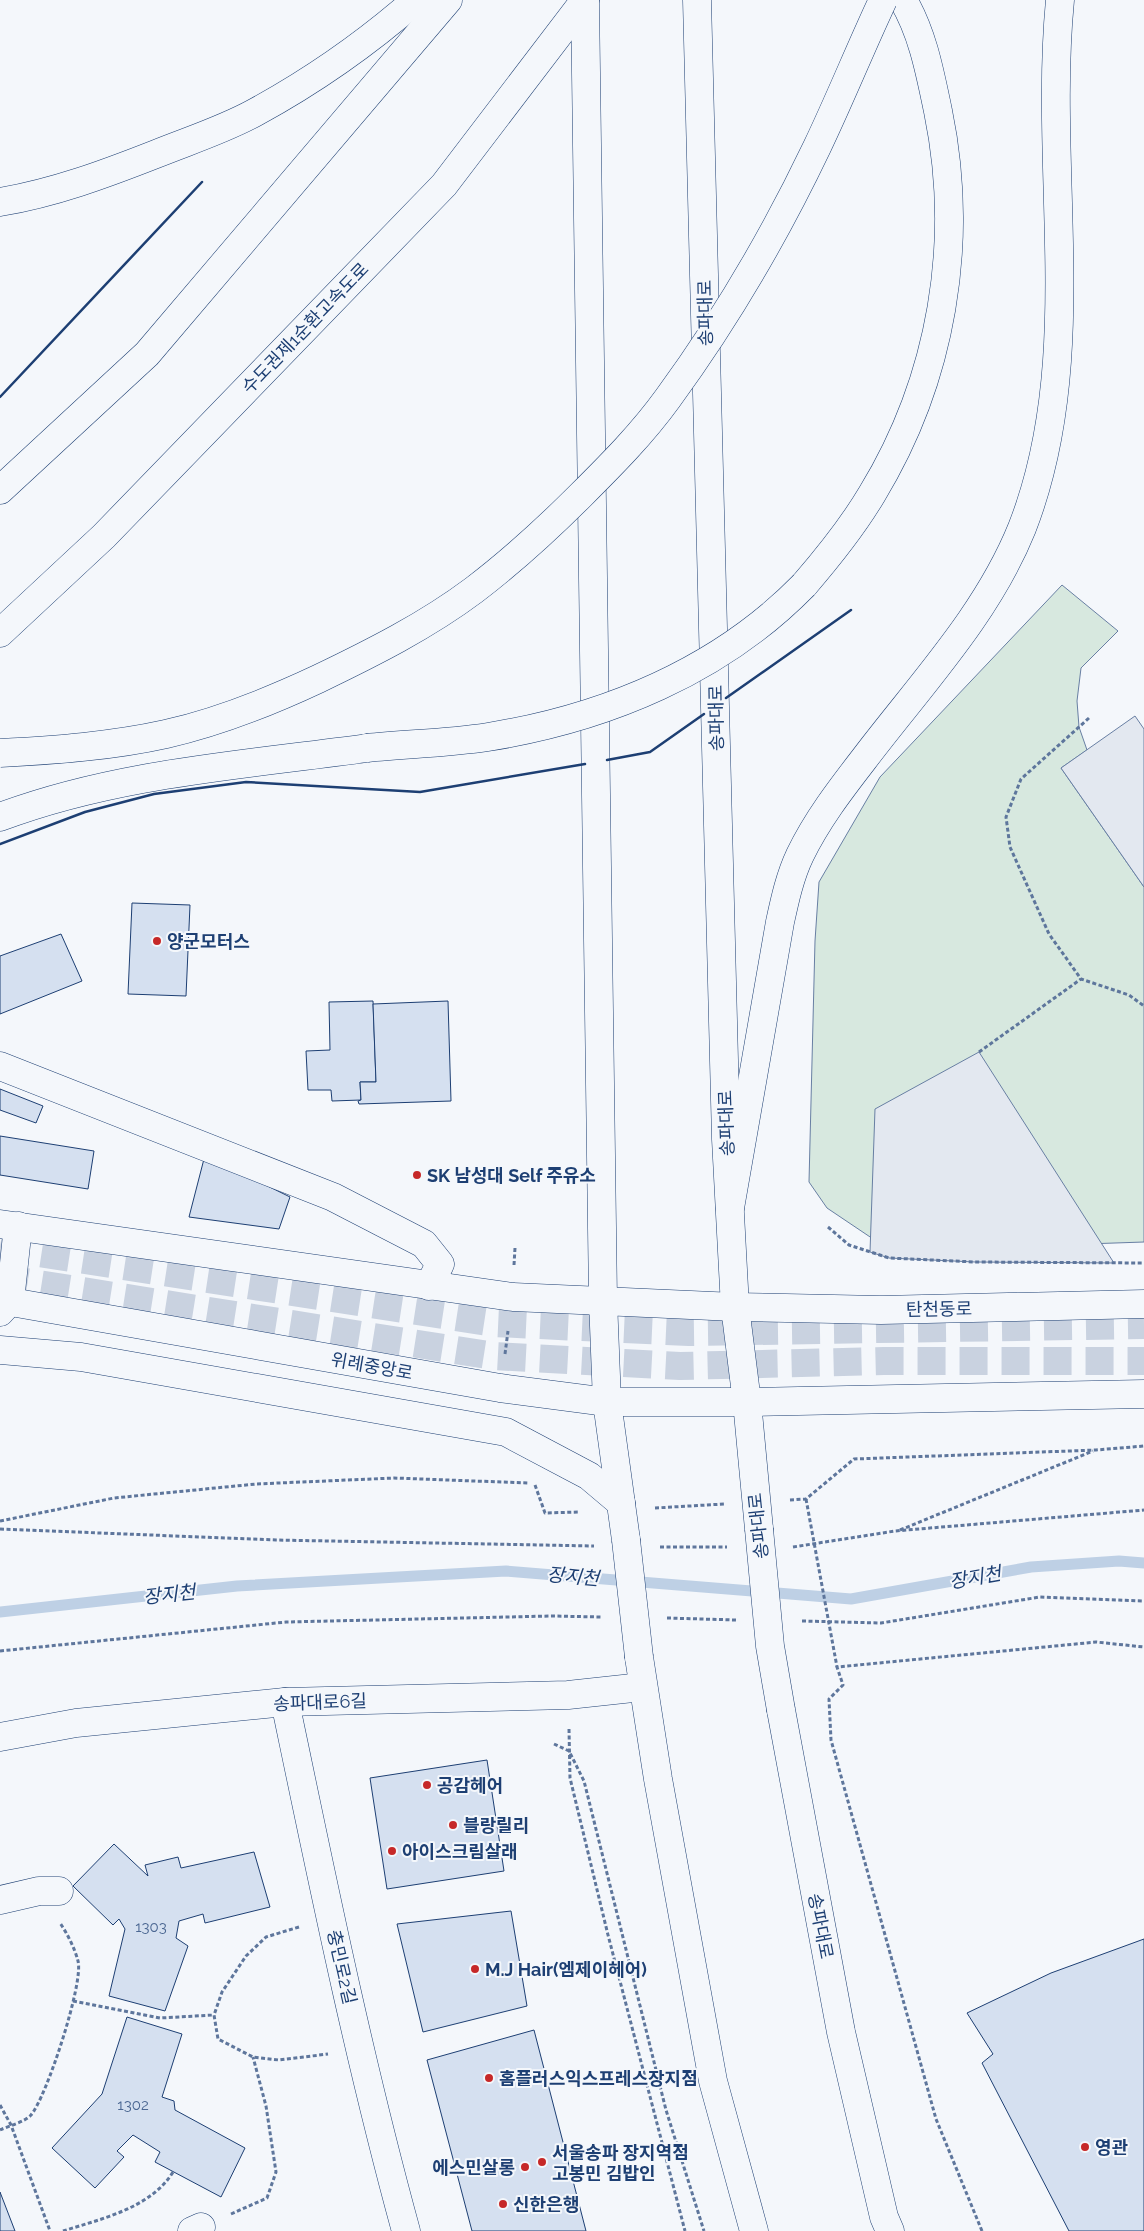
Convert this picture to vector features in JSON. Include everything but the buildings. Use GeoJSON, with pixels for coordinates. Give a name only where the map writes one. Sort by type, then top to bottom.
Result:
{"type":"FeatureCollection","features":[{"type":"Feature","properties":{"kind":"main road"},"geometry":{"type":"LineString","coordinates":[[0,202],[22,198],[90,179],[253,114],[323,71],[397,17],[416,0]]}},
{"type":"Feature","properties":{"kind":"main road"},"geometry":{"type":"LineString","coordinates":[[0,490],[147,354],[448,0]]}},
{"type":"Feature","properties":{"kind":"main road"},"geometry":{"type":"LineString","coordinates":[[585,0],[603,1300],[607,1402],[622,1507],[642,1687],[712,2081],[754,2231]]}},
{"type":"Feature","properties":{"kind":"main road","name":"수도권제1순환고속도로"},"geometry":{"type":"LineString","coordinates":[[0,633],[104,536],[444,185],[585,0]]}},
{"type":"Feature","properties":{"kind":"main road","name":"송파대로"},"geometry":{"type":"LineString","coordinates":[[697,0],[730,1208],[735,1307],[747,1402],[770,1646],[841,2032],[884,2217],[890,2231]]}},
{"type":"Feature","properties":{"kind":"main road"},"geometry":{"type":"LineString","coordinates":[[0,753],[125,742],[177,731],[242,711],[320,678],[404,634],[472,591],[506,565],[539,536],[627,449],[652,419],[690,367],[752,270],[795,190],[834,111],[883,0]]}},
{"type":"Feature","properties":{"kind":"main road"},"geometry":{"type":"LineString","coordinates":[[0,817],[59,798],[152,777],[367,748],[503,734],[580,718],[619,705],[710,660],[780,610],[804,585],[857,517],[894,454],[923,387],[944,291],[948,267],[949,224],[945,151],[922,42],[903,0]]}},
{"type":"Feature","properties":{"kind":"main road"},"geometry":{"type":"LineString","coordinates":[[730,1208],[780,922],[786,892],[799,857],[828,806],[943,658],[988,594],[1022,527],[1038,472],[1051,412],[1059,327],[1057,121],[1060,0]]}},
{"type":"Feature","properties":{"kind":"main road"},"geometry":{"type":"LineString","coordinates":[[0,1066],[324,1194],[358,1210],[424,1244],[440,1264],[429,1286]]}},
{"type":"Feature","properties":{"kind":"main road"},"geometry":{"type":"LineString","coordinates":[[3,1304],[9,1225],[513,1297],[735,1307]]}},
{"type":"Feature","properties":{"kind":"main road","name":"위례중앙로"},"geometry":{"type":"LineString","coordinates":[[3,1304],[500,1388],[607,1402],[747,1402]]}},
{"type":"Feature","properties":{"kind":"main road","name":"탄천동로"},"geometry":{"type":"LineString","coordinates":[[735,1307],[881,1310],[1144,1304]]}},
{"type":"Feature","properties":{"kind":"main road"},"geometry":{"type":"LineString","coordinates":[[0,1350],[81,1357],[506,1432],[589,1476],[622,1507]]}},
{"type":"Feature","properties":{"kind":"main road"},"geometry":{"type":"LineString","coordinates":[[747,1402],[1144,1394]]}},
{"type":"Feature","properties":{"kind":"main road","name":"송파대로6길"},"geometry":{"type":"LineString","coordinates":[[0,1737],[76,1723],[285,1702],[568,1695],[642,1687]]}},
{"type":"Feature","properties":{"kind":"main road","name":"충민로2길"},"geometry":{"type":"LineString","coordinates":[[285,1702],[330,1917],[406,2231]]}},
{"type":"Feature","properties":{"kind":"main road"},"geometry":{"type":"LineString","coordinates":[[0,1900],[49,1891]]}},
{"type":"Feature","properties":{"kind":"path"},"geometry":{"type":"LineString","coordinates":[[1089,718],[1020,779],[1006,817],[1010,847],[1049,934],[1081,979],[1129,995],[1144,1006]]}},
{"type":"Feature","properties":{"kind":"path"},"geometry":{"type":"LineString","coordinates":[[979,1052],[1081,979]]}},
{"type":"Feature","properties":{"kind":"path"},"geometry":{"type":"LineString","coordinates":[[828,1227],[849,1245],[889,1258],[975,1262],[1144,1263]]}},
{"type":"Feature","properties":{"kind":"path"},"geometry":{"type":"LineString","coordinates":[[500,1388],[513,1297],[515,1248]]}},
{"type":"Feature","properties":{"kind":"path"},"geometry":{"type":"LineString","coordinates":[[545,1513],[622,1507],[806,1499],[854,1459],[1096,1450],[1144,1446]]}},
{"type":"Feature","properties":{"kind":"path"},"geometry":{"type":"LineString","coordinates":[[895,1531],[1096,1450]]}},
{"type":"Feature","properties":{"kind":"path"},"geometry":{"type":"LineString","coordinates":[[0,1521],[114,1498],[256,1484],[394,1478],[534,1483]]}},
{"type":"Feature","properties":{"kind":"path"},"geometry":{"type":"LineString","coordinates":[[806,1499],[837,1667],[843,1686],[829,1699],[831,1740],[936,2119],[982,2231]]}},
{"type":"Feature","properties":{"kind":"path"},"geometry":{"type":"LineString","coordinates":[[785,1548],[895,1531],[1144,1510]]}},
{"type":"Feature","properties":{"kind":"path"},"geometry":{"type":"LineString","coordinates":[[0,1529],[276,1540],[599,1546]]}},
{"type":"Feature","properties":{"kind":"path"},"geometry":{"type":"LineString","coordinates":[[658,1547],[736,1548]]}},
{"type":"Feature","properties":{"kind":"path"},"geometry":{"type":"LineString","coordinates":[[801,1621],[881,1623],[1040,1597],[1144,1600]]}},
{"type":"Feature","properties":{"kind":"path"},"geometry":{"type":"LineString","coordinates":[[0,1651],[286,1622],[542,1616],[602,1617]]}},
{"type":"Feature","properties":{"kind":"path"},"geometry":{"type":"LineString","coordinates":[[662,1618],[742,1620]]}},
{"type":"Feature","properties":{"kind":"path"},"geometry":{"type":"LineString","coordinates":[[837,1667],[1096,1642],[1144,1647]]}},
{"type":"Feature","properties":{"kind":"path"},"geometry":{"type":"LineString","coordinates":[[568,1695],[570,1778],[684,2231]]}},
{"type":"Feature","properties":{"kind":"path"},"geometry":{"type":"LineString","coordinates":[[554,1744],[569,1751],[584,1781],[666,2110],[704,2231]]}},
{"type":"Feature","properties":{"kind":"path"},"geometry":{"type":"LineString","coordinates":[[0,2130],[31,2116],[45,2087],[65,2035],[73,2001],[79,1962],[62,1926],[49,1891]]}},
{"type":"Feature","properties":{"kind":"path"},"geometry":{"type":"LineString","coordinates":[[330,1917],[266,1937],[246,1956],[222,1992],[214,2015],[218,2039],[253,2056],[279,2060],[361,2050]]}},
{"type":"Feature","properties":{"kind":"path"},"geometry":{"type":"LineString","coordinates":[[73,2001],[160,2018],[214,2015]]}},
{"type":"Feature","properties":{"kind":"path"},"geometry":{"type":"LineString","coordinates":[[196,2229],[267,2198],[276,2172],[266,2106],[253,2056]]}},
{"type":"Feature","properties":{"kind":"path"},"geometry":{"type":"LineString","coordinates":[[0,2105],[11,2125],[50,2231]]}},
{"type":"Feature","properties":{"kind":"path"},"geometry":{"type":"LineString","coordinates":[[63,2231],[136,2205],[164,2186],[173,2172]]}},
{"type":"Feature","properties":{"kind":"shaded area"},"geometry":{"type":"Polygon","coordinates":[[[1062,585],[1118,631],[1081,668],[1077,701],[1079,727],[1087,750],[1061,768],[1144,887],[1144,1242],[911,1250],[885,1247],[827,1208],[809,1182],[815,941],[819,882],[880,777],[1062,585]]]}},
{"type":"Feature","properties":{"kind":"shaded area"},"geometry":{"type":"Polygon","coordinates":[[[1135,716],[1144,729],[1144,887],[1061,768],[1135,716]]]}},
{"type":"Feature","properties":{"kind":"shaded area"},"geometry":{"type":"Polygon","coordinates":[[[979,1052],[1114,1263],[975,1262],[889,1258],[870,1252],[875,1109],[979,1052]]]}},
{"type":"Feature","properties":{"kind":"waterway","name":"장지천"},"geometry":{"type":"LineString","coordinates":[[0,1612],[237,1586],[506,1571],[851,1599],[1031,1567],[1119,1561],[1144,1563]]}},
{"type":"Feature","properties":{"kind":"tunnel"},"geometry":{"type":"LineString","coordinates":[[0,1247],[495,1323],[689,1332],[1144,1325]]}},
{"type":"Feature","properties":{"kind":"tunnel"},"geometry":{"type":"LineString","coordinates":[[0,1278],[494,1356],[680,1366],[884,1361],[1144,1361]]}},
{"type":"Feature","properties":{"kind":"wall"},"geometry":{"type":"LineString","coordinates":[[0,397],[202,182]]}},
{"type":"Feature","properties":{"kind":"wall"},"geometry":{"type":"LineString","coordinates":[[726,698],[851,610]]}},
{"type":"Feature","properties":{"kind":"wall"},"geometry":{"type":"LineString","coordinates":[[607,760],[650,752],[704,714]]}},
{"type":"Feature","properties":{"kind":"wall"},"geometry":{"type":"LineString","coordinates":[[0,844],[85,812],[154,794],[246,782],[420,792],[585,764]]}},
{"type":"Feature","properties":{"kind":"place","name":"양군모터스"},"geometry":{"type":"Point","coordinates":[157,941]}},
{"type":"Feature","properties":{"kind":"place","name":"SK 남성대 Self 주유소"},"geometry":{"type":"Point","coordinates":[417,1175]}},
{"type":"Feature","properties":{"kind":"place","name":"공감헤어"},"geometry":{"type":"Point","coordinates":[427,1785]}},
{"type":"Feature","properties":{"kind":"place","name":"블랑릴리"},"geometry":{"type":"Point","coordinates":[453,1825]}},
{"type":"Feature","properties":{"kind":"place","name":"아이스크림살래"},"geometry":{"type":"Point","coordinates":[392,1851]}},
{"type":"Feature","properties":{"kind":"place","name":"M.J Hair(엠제이헤어)"},"geometry":{"type":"Point","coordinates":[475,1969]}},
{"type":"Feature","properties":{"kind":"place","name":"홈플러스익스프레스장지점"},"geometry":{"type":"Point","coordinates":[489,2078]}},
{"type":"Feature","properties":{"kind":"place","name":"영관"},"geometry":{"type":"Point","coordinates":[1085,2147]}},
{"type":"Feature","properties":{"kind":"place","name":"서울송파 장지역점 고봉민 김밥인"},"geometry":{"type":"Point","coordinates":[542,2162]}},
{"type":"Feature","properties":{"kind":"place","name":"에스민살롱"},"geometry":{"type":"Point","coordinates":[525,2167]}},
{"type":"Feature","properties":{"kind":"place","name":"신한은행"},"geometry":{"type":"Point","coordinates":[503,2204]}}]}
